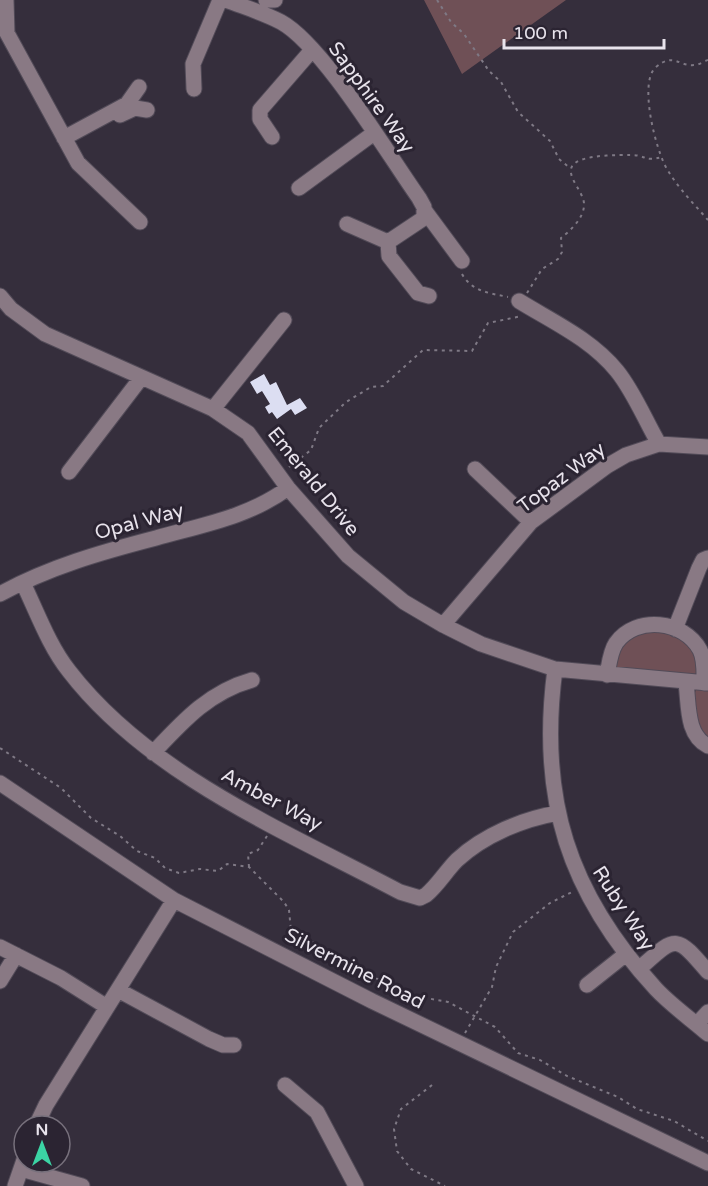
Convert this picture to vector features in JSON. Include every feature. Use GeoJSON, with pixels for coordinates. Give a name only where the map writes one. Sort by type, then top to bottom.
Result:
{"type":"FeatureCollection","features":[{"type":"Feature","properties":{"kind":"street"},"geometry":{"type":"LineString","coordinates":[[6,0],[7,33],[66,141],[85,172],[140,222]]}},
{"type":"Feature","properties":{"kind":"street"},"geometry":{"type":"LineString","coordinates":[[194,89],[193,64],[220,0]]}},
{"type":"Feature","properties":{"kind":"street","name":"Sapphire Way"},"geometry":{"type":"LineString","coordinates":[[226,0],[281,22],[312,50],[374,133],[425,211],[462,261]]}},
{"type":"Feature","properties":{"kind":"street"},"geometry":{"type":"LineString","coordinates":[[266,0],[275,0]]}},
{"type":"Feature","properties":{"kind":"street"},"geometry":{"type":"LineString","coordinates":[[272,137],[260,119],[260,110],[312,50]]}},
{"type":"Feature","properties":{"kind":"street"},"geometry":{"type":"LineString","coordinates":[[66,141],[126,104],[139,87]]}},
{"type":"Feature","properties":{"kind":"street"},"geometry":{"type":"LineString","coordinates":[[66,141],[130,110],[147,110]]}},
{"type":"Feature","properties":{"kind":"street"},"geometry":{"type":"LineString","coordinates":[[299,188],[374,133]]}},
{"type":"Feature","properties":{"kind":"street"},"geometry":{"type":"LineString","coordinates":[[387,242],[419,222],[425,211]]}},
{"type":"Feature","properties":{"kind":"street"},"geometry":{"type":"LineString","coordinates":[[347,224],[387,242]]}},
{"type":"Feature","properties":{"kind":"street"},"geometry":{"type":"LineString","coordinates":[[387,242],[389,256],[418,293],[429,296]]}},
{"type":"Feature","properties":{"kind":"street","name":"Emerald Drive"},"geometry":{"type":"LineString","coordinates":[[0,296],[11,309],[45,334],[213,409],[248,433],[288,488],[348,556],[404,602],[443,625],[482,644],[555,669],[686,683],[706,683]]}},
{"type":"Feature","properties":{"kind":"street"},"geometry":{"type":"LineString","coordinates":[[523,304],[579,337],[609,362],[618,373],[659,444]]}},
{"type":"Feature","properties":{"kind":"street"},"geometry":{"type":"LineString","coordinates":[[213,409],[284,320]]}},
{"type":"Feature","properties":{"kind":"street"},"geometry":{"type":"LineString","coordinates":[[69,472],[141,378]]}},
{"type":"Feature","properties":{"kind":"street","name":"Topaz Way"},"geometry":{"type":"LineString","coordinates":[[443,625],[531,522],[607,466],[626,455],[659,444],[708,447]]}},
{"type":"Feature","properties":{"kind":"street"},"geometry":{"type":"LineString","coordinates":[[475,468],[531,522]]}},
{"type":"Feature","properties":{"kind":"street","name":"Opal Way"},"geometry":{"type":"LineString","coordinates":[[0,594],[23,582],[106,551],[234,517],[257,507],[288,488]]}},
{"type":"Feature","properties":{"kind":"street"},"geometry":{"type":"LineString","coordinates":[[675,629],[699,568],[703,560],[708,558]]}},
{"type":"Feature","properties":{"kind":"street","name":"Amber Way"},"geometry":{"type":"LineString","coordinates":[[23,582],[68,670],[129,734],[193,781],[400,892],[420,898],[432,890],[459,858],[496,834],[531,819],[558,813]]}},
{"type":"Feature","properties":{"kind":"street"},"geometry":{"type":"LineString","coordinates":[[607,675],[613,649],[630,631],[653,624],[685,634],[700,649],[706,683]]}},
{"type":"Feature","properties":{"kind":"street","name":"Ruby Way"},"geometry":{"type":"LineString","coordinates":[[555,669],[550,712],[558,813],[583,887],[626,954],[673,1005],[703,1029]]}},
{"type":"Feature","properties":{"kind":"street"},"geometry":{"type":"LineString","coordinates":[[153,753],[206,701],[236,685],[252,680]]}},
{"type":"Feature","properties":{"kind":"street"},"geometry":{"type":"LineString","coordinates":[[686,683],[693,732],[700,742],[708,746]]}},
{"type":"Feature","properties":{"kind":"street","name":"Silvermine Road"},"geometry":{"type":"LineString","coordinates":[[0,783],[174,900],[460,1043],[708,1163]]}},
{"type":"Feature","properties":{"kind":"street"},"geometry":{"type":"LineString","coordinates":[[42,1114],[174,900]]}},
{"type":"Feature","properties":{"kind":"street"},"geometry":{"type":"LineString","coordinates":[[639,969],[666,945],[679,943],[685,945],[708,972]]}},
{"type":"Feature","properties":{"kind":"street"},"geometry":{"type":"LineString","coordinates":[[0,947],[61,978],[107,1007]]}},
{"type":"Feature","properties":{"kind":"street"},"geometry":{"type":"LineString","coordinates":[[586,985],[626,954]]}},
{"type":"Feature","properties":{"kind":"street"},"geometry":{"type":"LineString","coordinates":[[0,981],[16,955]]}},
{"type":"Feature","properties":{"kind":"street"},"geometry":{"type":"LineString","coordinates":[[118,990],[209,1040],[223,1045],[234,1045]]}},
{"type":"Feature","properties":{"kind":"street"},"geometry":{"type":"LineString","coordinates":[[703,1029],[708,1011]]}},
{"type":"Feature","properties":{"kind":"street"},"geometry":{"type":"LineString","coordinates":[[285,1085],[317,1112],[356,1186]]}},
{"type":"Feature","properties":{"kind":"street"},"geometry":{"type":"LineString","coordinates":[[49,1174],[82,1186]]}},
{"type":"Feature","properties":{"kind":"path"},"geometry":{"type":"LineString","coordinates":[[279,474],[311,450],[319,428],[356,395],[363,394],[371,387],[383,386],[423,350],[472,351],[488,323],[521,318],[523,304],[538,273],[549,262],[558,259],[562,252],[561,238],[582,215],[584,200],[571,176],[570,168],[559,159],[550,141],[518,112],[505,87],[489,71],[437,0]]}},
{"type":"Feature","properties":{"kind":"path"},"geometry":{"type":"LineString","coordinates":[[708,60],[694,65],[672,59],[653,69],[648,83],[649,111],[662,157],[678,186],[708,220]]}},
{"type":"Feature","properties":{"kind":"path"},"geometry":{"type":"LineString","coordinates":[[570,168],[579,160],[600,156],[630,155],[653,161],[662,157]]}},
{"type":"Feature","properties":{"kind":"path"},"geometry":{"type":"LineString","coordinates":[[462,261],[461,273],[475,287],[488,295],[523,304]]}},
{"type":"Feature","properties":{"kind":"path"},"geometry":{"type":"LineString","coordinates":[[0,748],[61,788],[98,823],[120,836],[137,851],[155,858],[172,872],[218,871],[227,864],[249,867],[284,902],[289,910],[289,926],[294,934],[309,940],[338,962],[360,969],[371,978],[387,980],[410,995],[448,1002],[495,1027],[518,1053],[540,1060],[567,1076],[618,1097],[637,1109],[674,1120],[708,1142]]}},
{"type":"Feature","properties":{"kind":"path"},"geometry":{"type":"LineString","coordinates":[[249,867],[248,854],[258,850],[267,837],[266,826],[269,822]]}},
{"type":"Feature","properties":{"kind":"path"},"geometry":{"type":"LineString","coordinates":[[460,1043],[492,987],[496,967],[513,932],[525,920],[557,899],[583,887]]}},
{"type":"Feature","properties":{"kind":"path"},"geometry":{"type":"LineString","coordinates":[[432,1085],[401,1109],[394,1129],[397,1151],[411,1169],[445,1186]]}},
{"type":"Feature","properties":{"kind":"shaded area"},"geometry":{"type":"Polygon","coordinates":[[[424,0],[566,0],[462,74],[424,0]]]}},
{"type":"Feature","properties":{"kind":"shaded area"},"geometry":{"type":"Polygon","coordinates":[[[659,627],[698,650],[701,683],[608,673],[617,643],[659,627]]]}},
{"type":"Feature","properties":{"kind":"shaded area"},"geometry":{"type":"Polygon","coordinates":[[[708,687],[708,746],[699,740],[693,699],[696,689],[708,687]]]}},
{"type":"Feature","properties":{"kind":"building"},"geometry":{"type":"Polygon","coordinates":[[[264,374],[270,385],[276,382],[287,405],[300,398],[307,408],[295,415],[291,409],[277,419],[272,412],[269,414],[265,407],[270,404],[262,391],[257,394],[250,382],[264,374]]]}}]}
